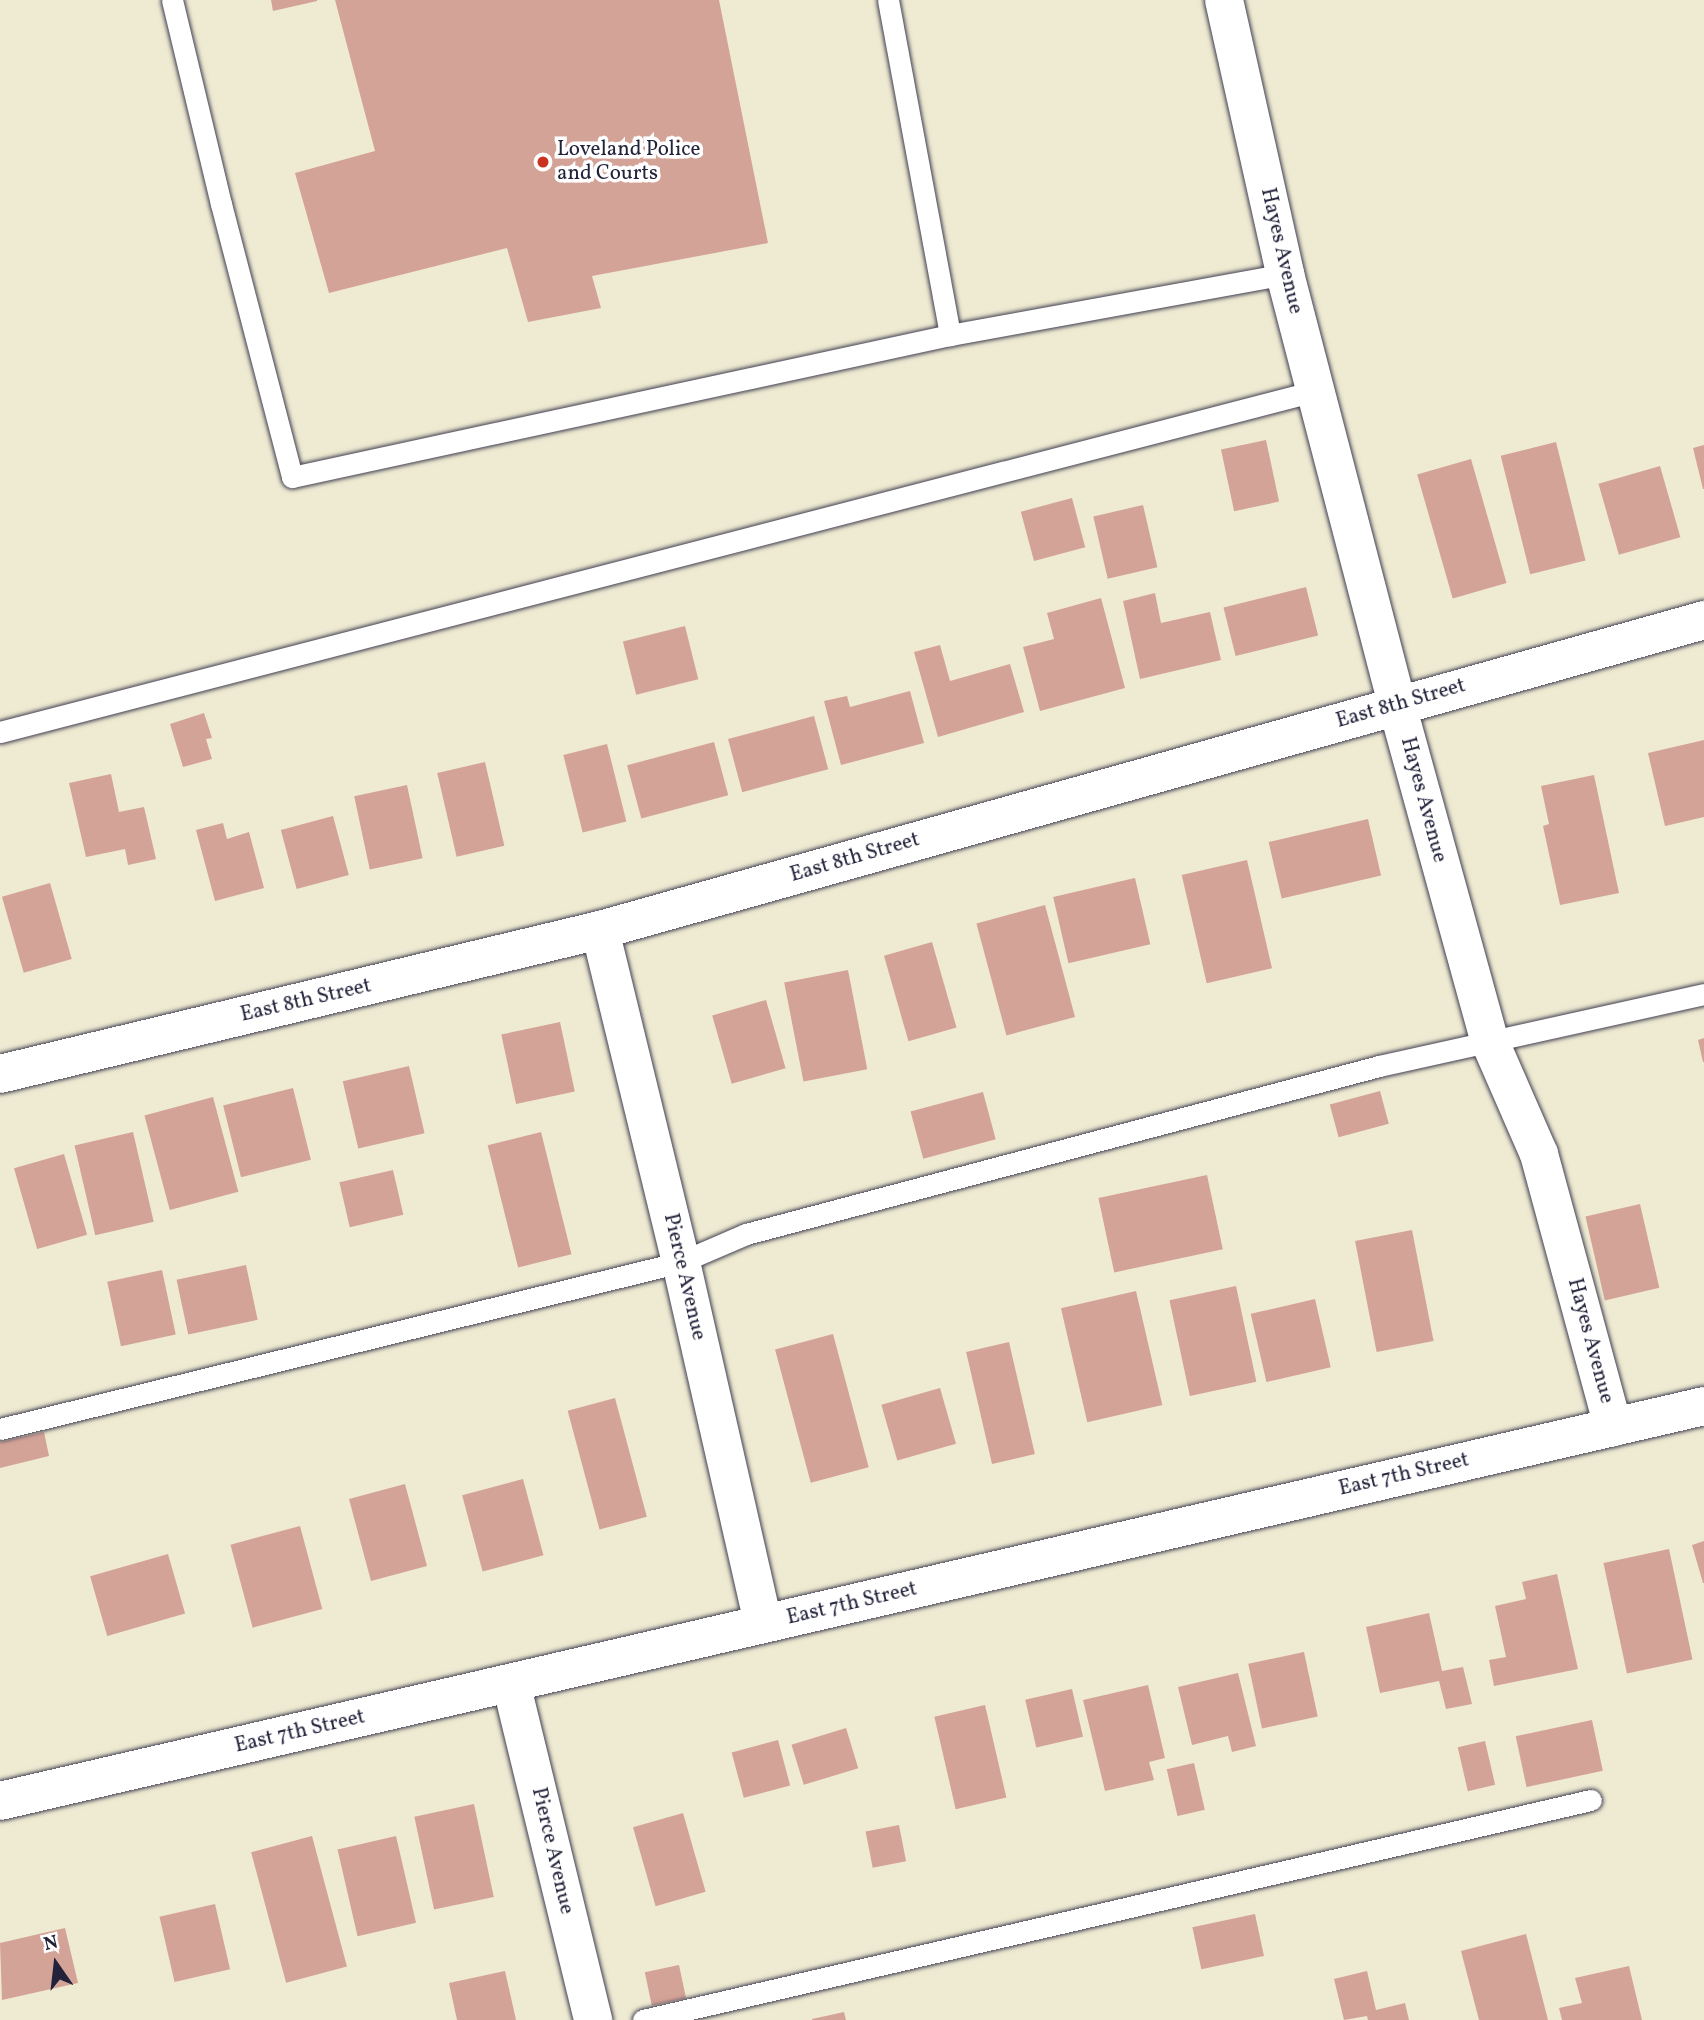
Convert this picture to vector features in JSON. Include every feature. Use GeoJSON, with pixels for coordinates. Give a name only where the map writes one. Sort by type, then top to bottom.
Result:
{"type":"FeatureCollection","features":[{"type":"Feature","properties":{"kind":"street","name":"Hayes Avenue"},"geometry":{"type":"LineString","coordinates":[[1224,0],[1285,274],[1397,705],[1490,1042],[1539,1154],[1613,1427]]}},
{"type":"Feature","properties":{"kind":"street","name":"East 8th Street"},"geometry":{"type":"LineString","coordinates":[[0,1074],[600,930],[1704,620]]}},
{"type":"Feature","properties":{"kind":"street","name":"Pierce Avenue"},"geometry":{"type":"LineString","coordinates":[[600,930],[681,1262],[763,1624]]}},
{"type":"Feature","properties":{"kind":"street","name":"East 7th Street"},"geometry":{"type":"LineString","coordinates":[[0,1801],[1704,1406]]}},
{"type":"Feature","properties":{"kind":"street","name":"Pierce Avenue"},"geometry":{"type":"LineString","coordinates":[[511,1683],[593,2020]]}},
{"type":"Feature","properties":{"kind":"lane"},"geometry":{"type":"LineString","coordinates":[[173,0],[221,204],[292,477],[950,335],[1285,274]]}},
{"type":"Feature","properties":{"kind":"lane"},"geometry":{"type":"LineString","coordinates":[[888,0],[950,335]]}},
{"type":"Feature","properties":{"kind":"lane"},"geometry":{"type":"LineString","coordinates":[[0,732],[1315,391]]}},
{"type":"Feature","properties":{"kind":"lane"},"geometry":{"type":"LineString","coordinates":[[0,1429],[681,1262],[746,1234],[1379,1066],[1704,993]]}},
{"type":"Feature","properties":{"kind":"lane"},"geometry":{"type":"LineString","coordinates":[[643,2020],[1591,1800]]}},
{"type":"Feature","properties":{"kind":"building"},"geometry":{"type":"Polygon","coordinates":[[[271,0],[317,0],[317,1],[273,11],[271,0]]]}},
{"type":"Feature","properties":{"kind":"building","name":"Loveland Police and Courts"},"geometry":{"type":"Polygon","coordinates":[[[335,0],[719,0],[768,243],[592,276],[601,308],[528,322],[507,248],[329,293],[295,173],[375,151],[335,0]]]}},
{"type":"Feature","properties":{"kind":"building"},"geometry":{"type":"Polygon","coordinates":[[[1266,440],[1279,502],[1234,511],[1221,450],[1266,440]]]}},
{"type":"Feature","properties":{"kind":"building"},"geometry":{"type":"Polygon","coordinates":[[[1556,442],[1586,560],[1530,574],[1501,456],[1556,442]]]}},
{"type":"Feature","properties":{"kind":"building"},"geometry":{"type":"Polygon","coordinates":[[[1704,445],[1704,489],[1703,489],[1693,448],[1704,445]]]}},
{"type":"Feature","properties":{"kind":"building"},"geometry":{"type":"Polygon","coordinates":[[[1471,459],[1507,583],[1453,598],[1417,474],[1471,459]]]}},
{"type":"Feature","properties":{"kind":"building"},"geometry":{"type":"Polygon","coordinates":[[[1660,466],[1680,537],[1619,555],[1598,484],[1660,466]]]}},
{"type":"Feature","properties":{"kind":"building"},"geometry":{"type":"Polygon","coordinates":[[[1072,498],[1085,547],[1034,561],[1021,512],[1072,498]]]}},
{"type":"Feature","properties":{"kind":"building"},"geometry":{"type":"Polygon","coordinates":[[[1143,505],[1157,567],[1108,579],[1093,516],[1143,505]]]}},
{"type":"Feature","properties":{"kind":"building"},"geometry":{"type":"Polygon","coordinates":[[[1306,587],[1318,636],[1236,656],[1224,608],[1306,587]]]}},
{"type":"Feature","properties":{"kind":"building"},"geometry":{"type":"Polygon","coordinates":[[[1155,593],[1161,623],[1210,612],[1221,660],[1140,679],[1123,601],[1155,593]]]}},
{"type":"Feature","properties":{"kind":"building"},"geometry":{"type":"Polygon","coordinates":[[[1101,598],[1125,688],[1040,711],[1023,647],[1054,639],[1047,613],[1101,598]]]}},
{"type":"Feature","properties":{"kind":"building"},"geometry":{"type":"Polygon","coordinates":[[[685,626],[698,679],[636,695],[623,641],[685,626]]]}},
{"type":"Feature","properties":{"kind":"building"},"geometry":{"type":"Polygon","coordinates":[[[940,645],[950,681],[1010,664],[1024,712],[938,737],[914,652],[940,645]]]}},
{"type":"Feature","properties":{"kind":"building"},"geometry":{"type":"Polygon","coordinates":[[[910,691],[924,743],[841,765],[824,701],[847,696],[850,707],[910,691]]]}},
{"type":"Feature","properties":{"kind":"building"},"geometry":{"type":"Polygon","coordinates":[[[204,713],[212,738],[206,739],[212,759],[183,767],[170,724],[204,713]]]}},
{"type":"Feature","properties":{"kind":"building"},"geometry":{"type":"Polygon","coordinates":[[[814,716],[828,769],[742,792],[728,739],[814,716]]]}},
{"type":"Feature","properties":{"kind":"building"},"geometry":{"type":"Polygon","coordinates":[[[1704,740],[1704,817],[1665,826],[1648,753],[1704,740]]]}},
{"type":"Feature","properties":{"kind":"building"},"geometry":{"type":"Polygon","coordinates":[[[714,742],[728,795],[641,818],[627,765],[714,742]]]}},
{"type":"Feature","properties":{"kind":"building"},"geometry":{"type":"Polygon","coordinates":[[[607,744],[626,822],[583,833],[563,755],[607,744]]]}},
{"type":"Feature","properties":{"kind":"building"},"geometry":{"type":"Polygon","coordinates":[[[485,762],[504,846],[457,857],[437,773],[485,762]]]}},
{"type":"Feature","properties":{"kind":"building"},"geometry":{"type":"Polygon","coordinates":[[[111,774],[119,812],[144,807],[156,859],[128,865],[125,849],[86,857],[69,783],[111,774]]]}},
{"type":"Feature","properties":{"kind":"building"},"geometry":{"type":"Polygon","coordinates":[[[1594,775],[1619,893],[1560,905],[1543,826],[1549,824],[1541,786],[1594,775]]]}},
{"type":"Feature","properties":{"kind":"building"},"geometry":{"type":"Polygon","coordinates":[[[407,785],[423,858],[370,870],[354,796],[407,785]]]}},
{"type":"Feature","properties":{"kind":"building"},"geometry":{"type":"Polygon","coordinates":[[[333,816],[349,875],[297,889],[281,830],[333,816]]]}},
{"type":"Feature","properties":{"kind":"building"},"geometry":{"type":"Polygon","coordinates":[[[1368,819],[1381,876],[1282,898],[1269,842],[1368,819]]]}},
{"type":"Feature","properties":{"kind":"building"},"geometry":{"type":"Polygon","coordinates":[[[223,823],[227,839],[249,832],[264,888],[215,901],[196,830],[223,823]]]}},
{"type":"Feature","properties":{"kind":"building"},"geometry":{"type":"Polygon","coordinates":[[[1247,860],[1272,968],[1207,983],[1182,875],[1247,860]]]}},
{"type":"Feature","properties":{"kind":"building"},"geometry":{"type":"Polygon","coordinates":[[[1135,878],[1150,944],[1068,963],[1053,897],[1135,878]]]}},
{"type":"Feature","properties":{"kind":"building"},"geometry":{"type":"Polygon","coordinates":[[[50,883],[72,959],[24,973],[2,897],[50,883]]]}},
{"type":"Feature","properties":{"kind":"building"},"geometry":{"type":"Polygon","coordinates":[[[1045,905],[1075,1017],[1006,1035],[976,923],[1045,905]]]}},
{"type":"Feature","properties":{"kind":"building"},"geometry":{"type":"Polygon","coordinates":[[[932,942],[957,1028],[908,1041],[884,956],[932,942]]]}},
{"type":"Feature","properties":{"kind":"building"},"geometry":{"type":"Polygon","coordinates":[[[848,970],[867,1069],[803,1082],[784,982],[848,970]]]}},
{"type":"Feature","properties":{"kind":"building"},"geometry":{"type":"Polygon","coordinates":[[[766,1000],[786,1068],[732,1084],[712,1015],[766,1000]]]}},
{"type":"Feature","properties":{"kind":"building"},"geometry":{"type":"Polygon","coordinates":[[[560,1022],[575,1091],[516,1104],[501,1034],[560,1022]]]}},
{"type":"Feature","properties":{"kind":"building"},"geometry":{"type":"Polygon","coordinates":[[[1704,1038],[1704,1062],[1703,1062],[1698,1040],[1704,1038]]]}},
{"type":"Feature","properties":{"kind":"building"},"geometry":{"type":"Polygon","coordinates":[[[409,1066],[425,1133],[358,1149],[343,1081],[409,1066]]]}},
{"type":"Feature","properties":{"kind":"building"},"geometry":{"type":"Polygon","coordinates":[[[293,1088],[311,1160],[241,1177],[223,1105],[293,1088]]]}},
{"type":"Feature","properties":{"kind":"building"},"geometry":{"type":"Polygon","coordinates":[[[1380,1091],[1389,1124],[1339,1137],[1330,1104],[1380,1091]]]}},
{"type":"Feature","properties":{"kind":"building"},"geometry":{"type":"Polygon","coordinates":[[[983,1092],[996,1139],[923,1159],[911,1111],[983,1092]]]}},
{"type":"Feature","properties":{"kind":"building"},"geometry":{"type":"Polygon","coordinates":[[[213,1097],[238,1192],[170,1210],[144,1115],[213,1097]]]}},
{"type":"Feature","properties":{"kind":"building"},"geometry":{"type":"Polygon","coordinates":[[[133,1132],[154,1222],[95,1235],[75,1145],[133,1132]]]}},
{"type":"Feature","properties":{"kind":"building"},"geometry":{"type":"Polygon","coordinates":[[[541,1132],[571,1254],[518,1268],[488,1145],[541,1132]]]}},
{"type":"Feature","properties":{"kind":"building"},"geometry":{"type":"Polygon","coordinates":[[[64,1154],[87,1235],[37,1249],[14,1168],[64,1154]]]}},
{"type":"Feature","properties":{"kind":"building"},"geometry":{"type":"Polygon","coordinates":[[[393,1170],[403,1215],[350,1227],[339,1182],[393,1170]]]}},
{"type":"Feature","properties":{"kind":"building"},"geometry":{"type":"Polygon","coordinates":[[[1207,1175],[1223,1249],[1114,1272],[1098,1198],[1207,1175]]]}},
{"type":"Feature","properties":{"kind":"building"},"geometry":{"type":"Polygon","coordinates":[[[1640,1204],[1659,1288],[1605,1300],[1585,1217],[1640,1204]]]}},
{"type":"Feature","properties":{"kind":"building"},"geometry":{"type":"Polygon","coordinates":[[[1412,1230],[1434,1341],[1377,1352],[1355,1241],[1412,1230]]]}},
{"type":"Feature","properties":{"kind":"building"},"geometry":{"type":"Polygon","coordinates":[[[246,1265],[258,1320],[188,1335],[177,1280],[246,1265]]]}},
{"type":"Feature","properties":{"kind":"building"},"geometry":{"type":"Polygon","coordinates":[[[162,1270],[176,1335],[121,1346],[107,1282],[162,1270]]]}},
{"type":"Feature","properties":{"kind":"building"},"geometry":{"type":"Polygon","coordinates":[[[1236,1286],[1256,1382],[1190,1396],[1169,1300],[1236,1286]]]}},
{"type":"Feature","properties":{"kind":"building"},"geometry":{"type":"Polygon","coordinates":[[[1136,1291],[1162,1405],[1087,1422],[1061,1308],[1136,1291]]]}},
{"type":"Feature","properties":{"kind":"building"},"geometry":{"type":"Polygon","coordinates":[[[1315,1299],[1331,1367],[1266,1382],[1251,1314],[1315,1299]]]}},
{"type":"Feature","properties":{"kind":"building"},"geometry":{"type":"Polygon","coordinates":[[[833,1334],[869,1467],[811,1483],[775,1350],[833,1334]]]}},
{"type":"Feature","properties":{"kind":"building"},"geometry":{"type":"Polygon","coordinates":[[[1009,1342],[1035,1454],[992,1464],[966,1352],[1009,1342]]]}},
{"type":"Feature","properties":{"kind":"building"},"geometry":{"type":"Polygon","coordinates":[[[940,1388],[956,1444],[897,1461],[881,1405],[940,1388]]]}},
{"type":"Feature","properties":{"kind":"building"},"geometry":{"type":"Polygon","coordinates":[[[615,1398],[647,1517],[600,1529],[568,1411],[615,1398]]]}},
{"type":"Feature","properties":{"kind":"building"},"geometry":{"type":"Polygon","coordinates":[[[44,1432],[49,1456],[0,1468],[0,1442],[44,1432]]]}},
{"type":"Feature","properties":{"kind":"building"},"geometry":{"type":"Polygon","coordinates":[[[523,1479],[543,1555],[483,1572],[462,1495],[523,1479]]]}},
{"type":"Feature","properties":{"kind":"building"},"geometry":{"type":"Polygon","coordinates":[[[405,1484],[427,1566],[371,1581],[349,1499],[405,1484]]]}},
{"type":"Feature","properties":{"kind":"building"},"geometry":{"type":"Polygon","coordinates":[[[300,1526],[322,1609],[253,1628],[230,1545],[300,1526]]]}},
{"type":"Feature","properties":{"kind":"building"},"geometry":{"type":"Polygon","coordinates":[[[1704,1541],[1704,1583],[1703,1583],[1692,1545],[1704,1541]]]}},
{"type":"Feature","properties":{"kind":"building"},"geometry":{"type":"Polygon","coordinates":[[[1669,1549],[1692,1660],[1627,1673],[1603,1563],[1669,1549]]]}},
{"type":"Feature","properties":{"kind":"building"},"geometry":{"type":"Polygon","coordinates":[[[168,1554],[185,1614],[107,1636],[90,1576],[168,1554]]]}},
{"type":"Feature","properties":{"kind":"building"},"geometry":{"type":"Polygon","coordinates":[[[1557,1574],[1578,1669],[1494,1686],[1489,1660],[1506,1657],[1495,1606],[1526,1599],[1522,1582],[1557,1574]]]}},
{"type":"Feature","properties":{"kind":"building"},"geometry":{"type":"Polygon","coordinates":[[[1429,1613],[1442,1671],[1463,1667],[1472,1704],[1446,1709],[1439,1681],[1380,1693],[1366,1627],[1429,1613]]]}},
{"type":"Feature","properties":{"kind":"building"},"geometry":{"type":"Polygon","coordinates":[[[1304,1652],[1318,1717],[1262,1728],[1248,1664],[1304,1652]]]}},
{"type":"Feature","properties":{"kind":"building"},"geometry":{"type":"Polygon","coordinates":[[[1238,1673],[1256,1746],[1232,1752],[1228,1736],[1192,1745],[1178,1687],[1238,1673]]]}},
{"type":"Feature","properties":{"kind":"building"},"geometry":{"type":"Polygon","coordinates":[[[1148,1685],[1165,1758],[1149,1762],[1154,1780],[1105,1791],[1083,1700],[1148,1685]]]}},
{"type":"Feature","properties":{"kind":"building"},"geometry":{"type":"Polygon","coordinates":[[[1072,1689],[1083,1737],[1036,1748],[1025,1700],[1072,1689]]]}},
{"type":"Feature","properties":{"kind":"building"},"geometry":{"type":"Polygon","coordinates":[[[985,1705],[1006,1798],[956,1809],[934,1717],[985,1705]]]}},
{"type":"Feature","properties":{"kind":"building"},"geometry":{"type":"Polygon","coordinates":[[[1592,1720],[1603,1771],[1527,1787],[1516,1736],[1592,1720]]]}},
{"type":"Feature","properties":{"kind":"building"},"geometry":{"type":"Polygon","coordinates":[[[846,1728],[858,1768],[804,1785],[791,1745],[846,1728]]]}},
{"type":"Feature","properties":{"kind":"building"},"geometry":{"type":"Polygon","coordinates":[[[778,1740],[790,1785],[744,1798],[732,1752],[778,1740]]]}},
{"type":"Feature","properties":{"kind":"building"},"geometry":{"type":"Polygon","coordinates":[[[1485,1741],[1495,1785],[1468,1791],[1458,1747],[1485,1741]]]}},
{"type":"Feature","properties":{"kind":"building"},"geometry":{"type":"Polygon","coordinates":[[[1194,1763],[1205,1810],[1178,1816],[1167,1769],[1194,1763]]]}},
{"type":"Feature","properties":{"kind":"building"},"geometry":{"type":"Polygon","coordinates":[[[474,1804],[494,1897],[434,1910],[414,1817],[474,1804]]]}},
{"type":"Feature","properties":{"kind":"building"},"geometry":{"type":"Polygon","coordinates":[[[683,1813],[706,1892],[656,1906],[633,1827],[683,1813]]]}},
{"type":"Feature","properties":{"kind":"building"},"geometry":{"type":"Polygon","coordinates":[[[899,1825],[906,1861],[873,1868],[866,1831],[899,1825]]]}},
{"type":"Feature","properties":{"kind":"building"},"geometry":{"type":"Polygon","coordinates":[[[312,1836],[347,1966],[286,1983],[251,1852],[312,1836]]]}},
{"type":"Feature","properties":{"kind":"building"},"geometry":{"type":"Polygon","coordinates":[[[396,1836],[416,1923],[358,1936],[338,1849],[396,1836]]]}},
{"type":"Feature","properties":{"kind":"building"},"geometry":{"type":"Polygon","coordinates":[[[215,1904],[230,1969],[175,1982],[159,1917],[215,1904]]]}},
{"type":"Feature","properties":{"kind":"building"},"geometry":{"type":"Polygon","coordinates":[[[1255,1914],[1264,1956],[1201,1969],[1192,1927],[1255,1914]]]}},
{"type":"Feature","properties":{"kind":"building"},"geometry":{"type":"Polygon","coordinates":[[[65,1928],[78,1983],[2,2000],[0,1943],[65,1928]]]}},
{"type":"Feature","properties":{"kind":"building"},"geometry":{"type":"Polygon","coordinates":[[[1526,1934],[1548,2020],[1479,2020],[1461,1951],[1526,1934]]]}},
{"type":"Feature","properties":{"kind":"building"},"geometry":{"type":"Polygon","coordinates":[[[679,1965],[686,1998],[652,2006],[645,1972],[679,1965]]]}},
{"type":"Feature","properties":{"kind":"building"},"geometry":{"type":"Polygon","coordinates":[[[1629,1966],[1642,2020],[1562,2020],[1559,2008],[1582,2003],[1575,1978],[1629,1966]]]}},
{"type":"Feature","properties":{"kind":"building"},"geometry":{"type":"Polygon","coordinates":[[[505,1971],[516,2020],[457,2020],[449,1983],[505,1971]]]}},
{"type":"Feature","properties":{"kind":"building"},"geometry":{"type":"Polygon","coordinates":[[[1367,1971],[1376,2010],[1405,2003],[1409,2020],[1368,2020],[1367,2016],[1344,2020],[1334,1979],[1367,1971]]]}},
{"type":"Feature","properties":{"kind":"building"},"geometry":{"type":"Polygon","coordinates":[[[844,2012],[846,2020],[812,2020],[812,2019],[844,2012]]]}},
{"type":"Feature","properties":{"kind":"place","name":"Loveland Police and Courts"},"geometry":{"type":"Point","coordinates":[543,162]}}]}
